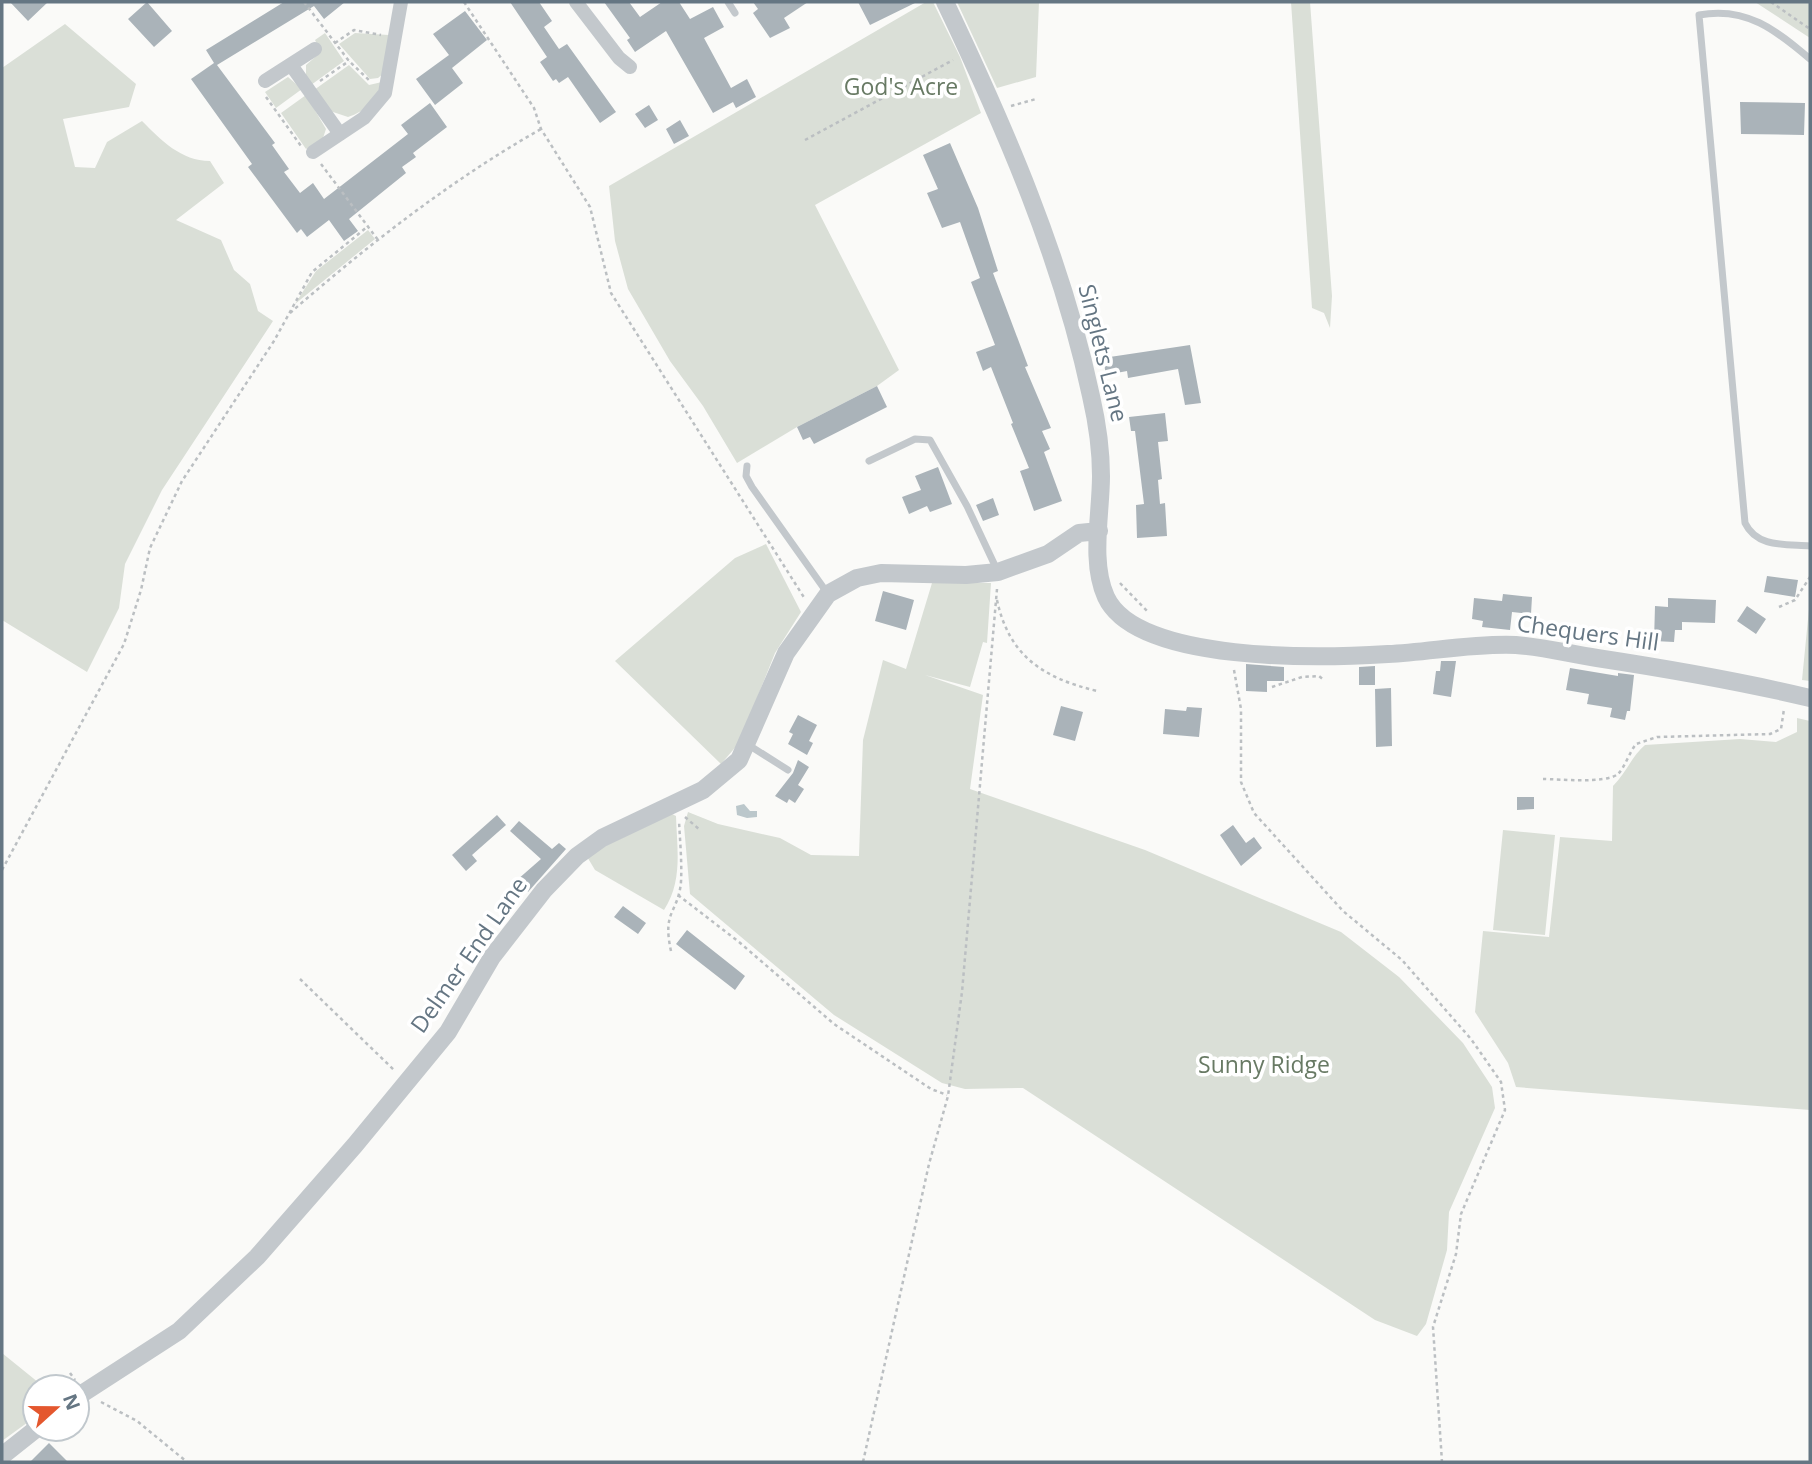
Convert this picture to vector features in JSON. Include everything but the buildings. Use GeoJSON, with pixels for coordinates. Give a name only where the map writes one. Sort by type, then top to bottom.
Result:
{"type":"FeatureCollection","features":[{"type":"Feature","properties":{"kind":"street"},"geometry":{"type":"LineString","coordinates":[[311,156],[373,111],[385,93],[401,2]]}},
{"type":"Feature","properties":{"kind":"street"},"geometry":{"type":"LineString","coordinates":[[576,2],[619,58],[630,67]]}},
{"type":"Feature","properties":{"kind":"street","name":"Singlets Lane"},"geometry":{"type":"LineString","coordinates":[[945,2],[995,113],[1054,260],[1079,345],[1101,457],[1099,531],[1102,585],[1114,611],[1146,633],[1186,645],[1230,652]]}},
{"type":"Feature","properties":{"kind":"street"},"geometry":{"type":"LineString","coordinates":[[264,87],[315,49]]}},
{"type":"Feature","properties":{"kind":"street"},"geometry":{"type":"LineString","coordinates":[[291,65],[340,134]]}},
{"type":"Feature","properties":{"kind":"street","name":"Delmer End Lane"},"geometry":{"type":"LineString","coordinates":[[91,1387],[178,1331],[257,1257],[448,1032],[492,957],[544,890],[577,856],[602,838],[703,790],[739,761],[786,653],[828,594],[857,578],[881,573],[966,575],[998,572],[1048,554],[1080,533],[1099,531]]}},
{"type":"Feature","properties":{"kind":"street","name":"Chequers Hill"},"geometry":{"type":"LineString","coordinates":[[1230,652],[1347,656],[1514,645],[1695,673],[1810,698]]}},
{"type":"Feature","properties":{"kind":"street"},"geometry":{"type":"LineString","coordinates":[[2,1457],[21,1441]]}},
{"type":"Feature","properties":{"kind":"lane"},"geometry":{"type":"LineString","coordinates":[[728,2],[735,13]]}},
{"type":"Feature","properties":{"kind":"lane"},"geometry":{"type":"LineString","coordinates":[[1810,60],[1785,38],[1744,15],[1721,10],[1699,15],[1745,523],[1749,533],[1761,541],[1810,546]]}},
{"type":"Feature","properties":{"kind":"lane"},"geometry":{"type":"LineString","coordinates":[[869,461],[915,439],[930,440],[967,506],[998,572]]}},
{"type":"Feature","properties":{"kind":"lane"},"geometry":{"type":"LineString","coordinates":[[747,466],[746,476],[752,487],[828,594]]}},
{"type":"Feature","properties":{"kind":"lane"},"geometry":{"type":"LineString","coordinates":[[747,743],[788,770]]}},
{"type":"Feature","properties":{"kind":"path"},"geometry":{"type":"LineString","coordinates":[[304,2],[349,61],[371,82],[390,74]]}},
{"type":"Feature","properties":{"kind":"path"},"geometry":{"type":"LineString","coordinates":[[464,2],[534,108],[541,129],[590,206],[611,293],[805,598],[812,615]]}},
{"type":"Feature","properties":{"kind":"path"},"geometry":{"type":"LineString","coordinates":[[1771,2],[1810,29]]}},
{"type":"Feature","properties":{"kind":"path"},"geometry":{"type":"LineString","coordinates":[[318,34],[326,29]]}},
{"type":"Feature","properties":{"kind":"path"},"geometry":{"type":"LineString","coordinates":[[335,43],[354,30],[396,34]]}},
{"type":"Feature","properties":{"kind":"path"},"geometry":{"type":"LineString","coordinates":[[805,139],[960,57]]}},
{"type":"Feature","properties":{"kind":"path"},"geometry":{"type":"LineString","coordinates":[[309,89],[349,61]]}},
{"type":"Feature","properties":{"kind":"path"},"geometry":{"type":"LineString","coordinates":[[264,87],[311,156],[319,160],[378,240]]}},
{"type":"Feature","properties":{"kind":"path"},"geometry":{"type":"LineString","coordinates":[[995,113],[1036,99]]}},
{"type":"Feature","properties":{"kind":"path"},"geometry":{"type":"LineString","coordinates":[[287,317],[378,240],[502,151],[541,129]]}},
{"type":"Feature","properties":{"kind":"path"},"geometry":{"type":"LineString","coordinates":[[2,870],[124,644],[141,590],[150,548],[182,481],[287,317],[312,272],[367,227]]}},
{"type":"Feature","properties":{"kind":"path"},"geometry":{"type":"LineString","coordinates":[[1779,607],[1795,600],[1810,577]]}},
{"type":"Feature","properties":{"kind":"path"},"geometry":{"type":"LineString","coordinates":[[1119,581],[1151,614]]}},
{"type":"Feature","properties":{"kind":"path"},"geometry":{"type":"LineString","coordinates":[[863,1462],[929,1164],[948,1096],[961,992],[996,597],[1001,619],[1017,650],[1052,676],[1070,685],[1097,691]]}},
{"type":"Feature","properties":{"kind":"path"},"geometry":{"type":"LineString","coordinates":[[1230,652],[1241,709],[1241,782],[1254,813],[1343,911],[1402,960],[1471,1039],[1501,1083],[1505,1110],[1461,1214],[1455,1254],[1433,1327],[1442,1462]]}},
{"type":"Feature","properties":{"kind":"path"},"geometry":{"type":"LineString","coordinates":[[1272,687],[1302,677],[1318,676],[1324,680]]}},
{"type":"Feature","properties":{"kind":"path"},"geometry":{"type":"LineString","coordinates":[[1543,779],[1612,776],[1618,773],[1636,744],[1657,737],[1777,732],[1781,729],[1787,692]]}},
{"type":"Feature","properties":{"kind":"path"},"geometry":{"type":"LineString","coordinates":[[671,951],[667,921],[678,895],[679,813],[700,830]]}},
{"type":"Feature","properties":{"kind":"path"},"geometry":{"type":"LineString","coordinates":[[678,895],[740,942],[834,1024],[931,1089],[948,1096]]}},
{"type":"Feature","properties":{"kind":"path"},"geometry":{"type":"LineString","coordinates":[[300,979],[407,1082]]}},
{"type":"Feature","properties":{"kind":"path"},"geometry":{"type":"LineString","coordinates":[[91,1399],[137,1421],[187,1462]]}},
{"type":"Feature","properties":{"kind":"green space","name":"God's Acre"},"geometry":{"type":"Polygon","coordinates":[[[926,2],[933,2],[960,57],[981,113],[815,205],[899,370],[877,386],[797,427],[737,463],[703,406],[670,361],[628,289],[615,241],[609,186],[926,2]]]}},
{"type":"Feature","properties":{"kind":"green space"},"geometry":{"type":"Polygon","coordinates":[[[957,2],[1039,2],[1036,77],[997,88],[957,2]]]}},
{"type":"Feature","properties":{"kind":"green space"},"geometry":{"type":"Polygon","coordinates":[[[1291,2],[1310,2],[1332,296],[1330,328],[1324,313],[1312,308],[1291,2]]]}},
{"type":"Feature","properties":{"kind":"green space"},"geometry":{"type":"Polygon","coordinates":[[[1755,2],[1810,2],[1810,38],[1755,2]]]}},
{"type":"Feature","properties":{"kind":"green space"},"geometry":{"type":"Polygon","coordinates":[[[65,24],[136,84],[129,107],[63,119],[75,167],[95,168],[107,142],[142,121],[164,142],[181,153],[210,161],[224,183],[176,220],[221,240],[234,270],[250,284],[258,311],[273,321],[162,490],[125,564],[119,608],[87,672],[2,620],[2,68],[65,24]]]}},
{"type":"Feature","properties":{"kind":"green space"},"geometry":{"type":"Polygon","coordinates":[[[325,33],[344,61],[311,85],[306,76],[306,65],[321,52],[315,40],[325,33]]]}},
{"type":"Feature","properties":{"kind":"green space"},"geometry":{"type":"Polygon","coordinates":[[[355,33],[389,35],[384,73],[378,78],[370,79],[339,44],[355,33]]]}},
{"type":"Feature","properties":{"kind":"green space"},"geometry":{"type":"Polygon","coordinates":[[[349,65],[369,85],[382,82],[370,104],[348,117],[330,111],[314,90],[349,65]]]}},
{"type":"Feature","properties":{"kind":"green space"},"geometry":{"type":"Polygon","coordinates":[[[288,77],[302,89],[276,108],[265,92],[288,77]]]}},
{"type":"Feature","properties":{"kind":"green space"},"geometry":{"type":"Polygon","coordinates":[[[306,95],[326,129],[323,138],[306,149],[281,113],[306,95]]]}},
{"type":"Feature","properties":{"kind":"green space"},"geometry":{"type":"Polygon","coordinates":[[[368,230],[375,239],[295,304],[316,271],[368,230]]]}},
{"type":"Feature","properties":{"kind":"green space"},"geometry":{"type":"Polygon","coordinates":[[[766,544],[801,612],[775,653],[739,743],[721,764],[615,661],[735,558],[766,544]]]}},
{"type":"Feature","properties":{"kind":"green space","name":"Sunny Ridge"},"geometry":{"type":"Polygon","coordinates":[[[932,583],[991,583],[987,643],[983,642],[970,687],[925,675],[983,695],[970,789],[1145,850],[1341,932],[1399,977],[1463,1043],[1492,1087],[1495,1108],[1449,1212],[1447,1250],[1426,1324],[1417,1336],[1375,1320],[1023,1088],[965,1089],[942,1083],[834,1015],[690,894],[684,826],[688,812],[718,824],[780,838],[811,855],[859,856],[863,740],[883,660],[906,669],[932,583]]]}},
{"type":"Feature","properties":{"kind":"green space"},"geometry":{"type":"Polygon","coordinates":[[[1810,599],[1810,681],[1802,680],[1810,599]]]}},
{"type":"Feature","properties":{"kind":"green space"},"geometry":{"type":"Polygon","coordinates":[[[1797,718],[1810,721],[1810,1110],[1516,1087],[1508,1063],[1475,1012],[1483,931],[1549,937],[1560,837],[1612,841],[1613,786],[1645,745],[1740,739],[1776,742],[1797,732],[1797,718]]]}},
{"type":"Feature","properties":{"kind":"green space"},"geometry":{"type":"Polygon","coordinates":[[[672,814],[676,816],[678,864],[674,888],[664,910],[595,870],[586,855],[672,814]]]}},
{"type":"Feature","properties":{"kind":"green space"},"geometry":{"type":"Polygon","coordinates":[[[1503,830],[1555,835],[1545,935],[1493,930],[1503,830]]]}},
{"type":"Feature","properties":{"kind":"green space"},"geometry":{"type":"Polygon","coordinates":[[[2,1353],[27,1373],[21,1373],[21,1427],[2,1441],[2,1353]]]}},
{"type":"Feature","properties":{"kind":"shaded area"},"geometry":{"type":"Polygon","coordinates":[[[744,804],[750,811],[757,811],[757,817],[737,815],[736,806],[744,804]]]}}]}
